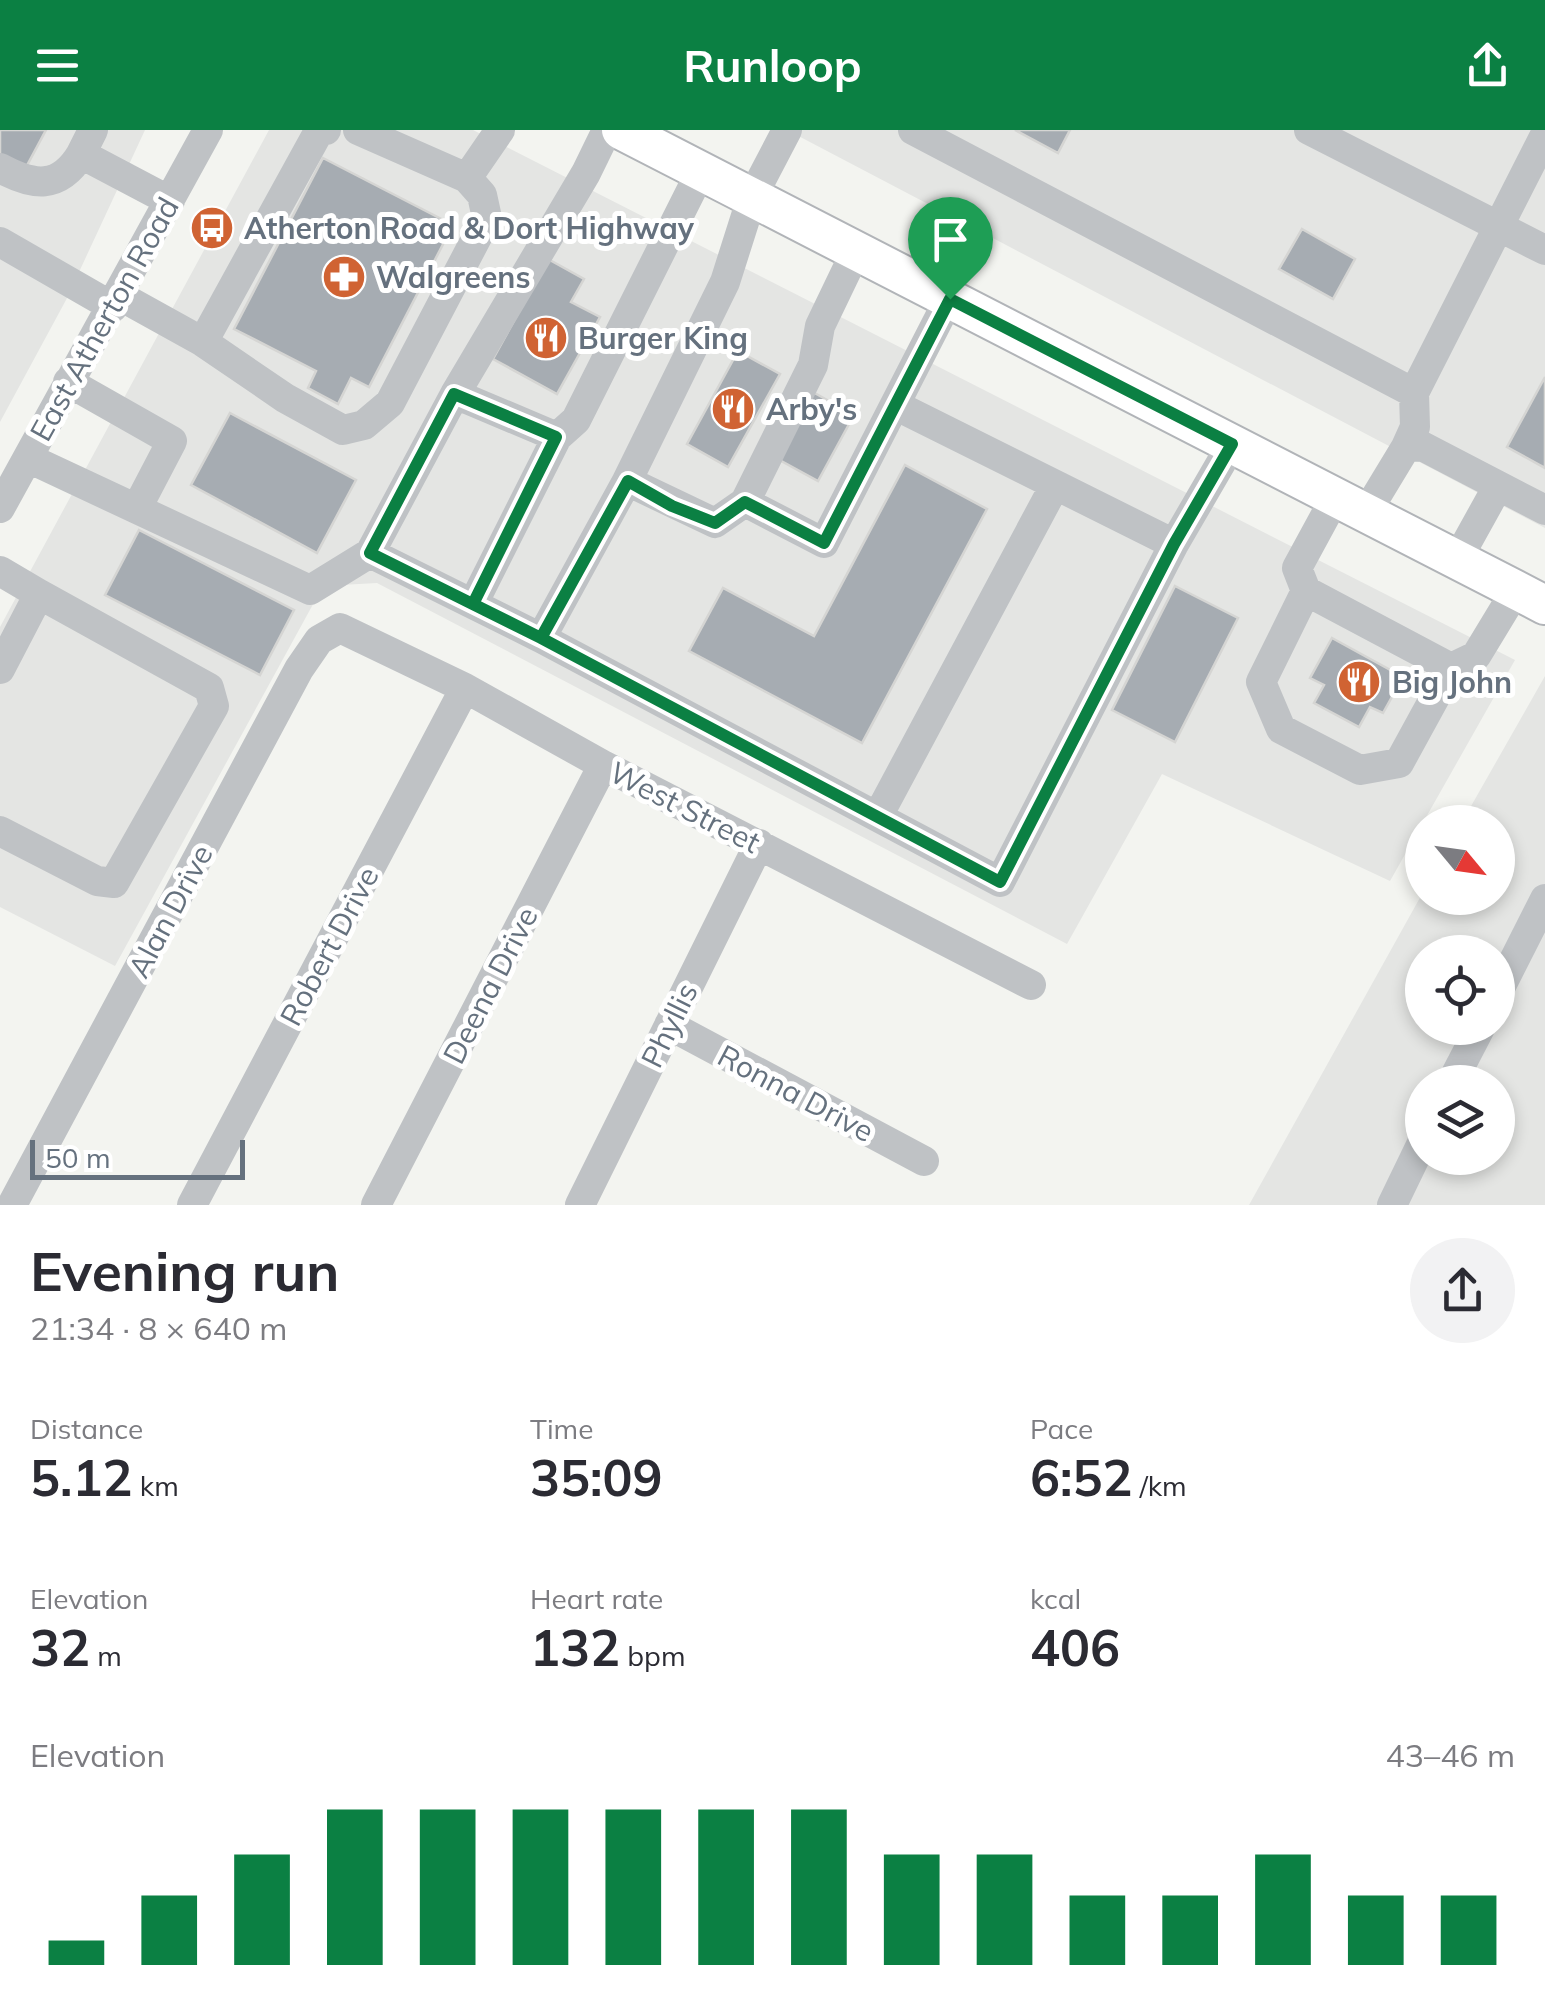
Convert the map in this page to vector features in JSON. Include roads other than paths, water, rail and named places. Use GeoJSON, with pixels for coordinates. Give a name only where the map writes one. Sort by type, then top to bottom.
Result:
{"type":"FeatureCollection","features":[{"type":"Feature","properties":{"kind":"main road"},"geometry":{"type":"LineString","coordinates":[[626,132],[1530,598]]}},
{"type":"Feature","properties":{"kind":"street","name":"East Atherton Road"},"geometry":{"type":"LineString","coordinates":[[0,508],[68,382],[117,302],[208,130]]}},
{"type":"Feature","properties":{"kind":"street"},"geometry":{"type":"LineString","coordinates":[[203,342],[294,173],[319,131],[326,130]]}},
{"type":"Feature","properties":{"kind":"street"},"geometry":{"type":"LineString","coordinates":[[4,253],[203,342],[285,398],[343,430],[364,425],[390,403],[487,218],[482,196],[467,178],[358,130]]}},
{"type":"Feature","properties":{"kind":"street"},"geometry":{"type":"LineString","coordinates":[[467,178],[500,130]]}},
{"type":"Feature","properties":{"kind":"street"},"geometry":{"type":"LineString","coordinates":[[541,638],[628,481],[725,282],[752,198],[787,130]]}},
{"type":"Feature","properties":{"kind":"street"},"geometry":{"type":"LineString","coordinates":[[913,130],[1414,394]]}},
{"type":"Feature","properties":{"kind":"street"},"geometry":{"type":"LineString","coordinates":[[1309,130],[1545,250]]}},
{"type":"Feature","properties":{"kind":"street"},"geometry":{"type":"LineString","coordinates":[[28,458],[310,590],[370,553],[454,394],[586,173],[626,132]]}},
{"type":"Feature","properties":{"kind":"street"},"geometry":{"type":"LineString","coordinates":[[1451,668],[1306,591],[1298,568],[1406,447],[1415,427],[1414,394],[1545,135]]}},
{"type":"Feature","properties":{"kind":"street"},"geometry":{"type":"LineString","coordinates":[[0,168],[26,182],[52,183],[72,168],[87,142],[170,202]]}},
{"type":"Feature","properties":{"kind":"street"},"geometry":{"type":"LineString","coordinates":[[473,604],[556,437],[576,420],[701,172]]}},
{"type":"Feature","properties":{"kind":"street"},"geometry":{"type":"LineString","coordinates":[[628,481],[672,506],[715,523],[745,502],[813,366],[820,326],[856,251]]}},
{"type":"Feature","properties":{"kind":"street"},"geometry":{"type":"LineString","coordinates":[[745,502],[824,543],[950,299]]}},
{"type":"Feature","properties":{"kind":"street"},"geometry":{"type":"LineString","coordinates":[[68,382],[172,441],[137,508]]}},
{"type":"Feature","properties":{"kind":"street"},"geometry":{"type":"LineString","coordinates":[[454,394],[556,437]]}},
{"type":"Feature","properties":{"kind":"street"},"geometry":{"type":"LineString","coordinates":[[895,405],[1174,544]]}},
{"type":"Feature","properties":{"kind":"street"},"geometry":{"type":"LineString","coordinates":[[370,553],[541,638],[1000,882],[1174,544],[1232,444]]}},
{"type":"Feature","properties":{"kind":"street"},"geometry":{"type":"LineString","coordinates":[[1406,447],[1422,446],[1545,510]]}},
{"type":"Feature","properties":{"kind":"street"},"geometry":{"type":"LineString","coordinates":[[878,816],[1055,485]]}},
{"type":"Feature","properties":{"kind":"street"},"geometry":{"type":"LineString","coordinates":[[1457,560],[1498,486]]}},
{"type":"Feature","properties":{"kind":"street"},"geometry":{"type":"LineString","coordinates":[[0,571],[209,688],[215,696],[214,706],[114,883],[97,881],[0,831]]}},
{"type":"Feature","properties":{"kind":"street"},"geometry":{"type":"LineString","coordinates":[[1306,591],[1261,682],[1280,729],[1360,770],[1399,763],[1451,668],[1476,656],[1530,598]]}},
{"type":"Feature","properties":{"kind":"street"},"geometry":{"type":"LineString","coordinates":[[0,669],[40,594]]}},
{"type":"Feature","properties":{"kind":"street","name":"West Street"},"geometry":{"type":"LineString","coordinates":[[340,628],[465,688],[604,766],[1031,985]]}},
{"type":"Feature","properties":{"kind":"street","name":"Alan Drive"},"geometry":{"type":"LineString","coordinates":[[12,1205],[300,669],[319,640],[340,628]]}},
{"type":"Feature","properties":{"kind":"street","name":"Robert Drive"},"geometry":{"type":"LineString","coordinates":[[192,1205],[465,688]]}},
{"type":"Feature","properties":{"kind":"street","name":"Deena Drive"},"geometry":{"type":"LineString","coordinates":[[376,1205],[604,766]]}},
{"type":"Feature","properties":{"kind":"street","name":"Phyllis"},"geometry":{"type":"LineString","coordinates":[[580,1205],[759,844]]}},
{"type":"Feature","properties":{"kind":"street"},"geometry":{"type":"LineString","coordinates":[[1515,958],[1545,898]]}},
{"type":"Feature","properties":{"kind":"street","name":"Ronna Drive"},"geometry":{"type":"LineString","coordinates":[[669,1025],[924,1161]]}},
{"type":"Feature","properties":{"kind":"street"},"geometry":{"type":"LineString","coordinates":[[1392,1205],[1407,1175]]}},
{"type":"Feature","properties":{"kind":"place","name":"Atherton Road & Dort Highway"},"geometry":{"type":"Point","coordinates":[212,228]}},
{"type":"Feature","properties":{"kind":"place","name":"Walgreens"},"geometry":{"type":"Point","coordinates":[344,277]}},
{"type":"Feature","properties":{"kind":"place","name":"Burger King"},"geometry":{"type":"Point","coordinates":[546,338]}},
{"type":"Feature","properties":{"kind":"place","name":"Arby's"},"geometry":{"type":"Point","coordinates":[733,409]}},
{"type":"Feature","properties":{"kind":"place","name":"Big John"},"geometry":{"type":"Point","coordinates":[1359,682]}}]}
